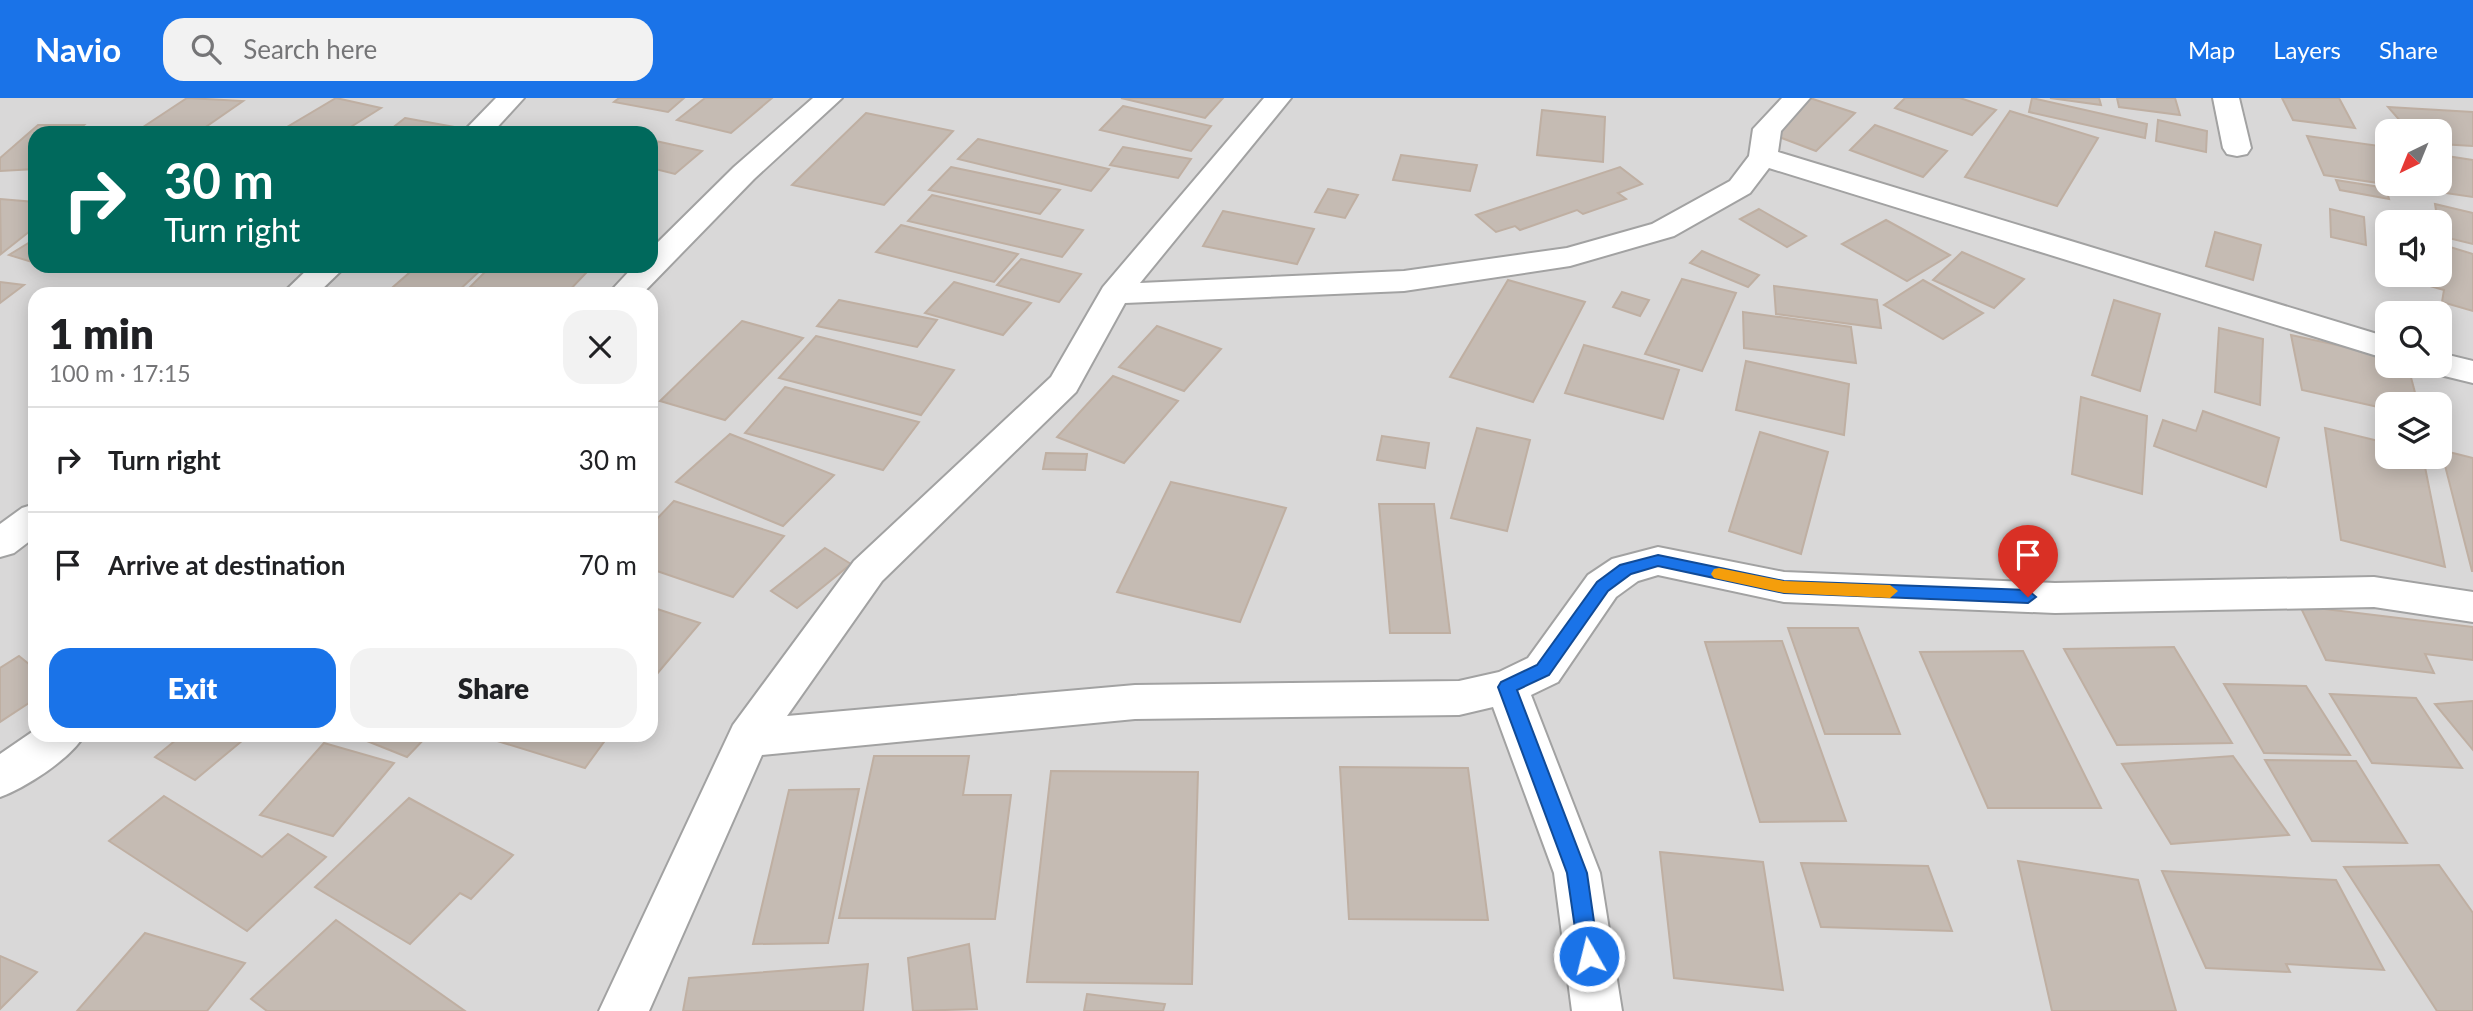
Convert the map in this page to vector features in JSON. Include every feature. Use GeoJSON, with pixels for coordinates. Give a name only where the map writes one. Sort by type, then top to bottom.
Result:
{"type":"FeatureCollection","features":[{"type":"Feature","properties":{"kind":"street"},"geometry":{"type":"LineString","coordinates":[[483,126],[511,98]]}},
{"type":"Feature","properties":{"kind":"street"},"geometry":{"type":"LineString","coordinates":[[658,260],[744,173],[829,98]]}},
{"type":"Feature","properties":{"kind":"street"},"geometry":{"type":"LineString","coordinates":[[624,1011],[748,738],[868,570],[1064,384],[1114,294],[1278,98]]}},
{"type":"Feature","properties":{"kind":"street"},"geometry":{"type":"LineString","coordinates":[[1114,294],[1404,281],[1570,257],[1663,230],[1740,187],[1763,157],[1767,129],[1797,98]]}},
{"type":"Feature","properties":{"kind":"street"},"geometry":{"type":"LineString","coordinates":[[2226,98],[2237,148]]}},
{"type":"Feature","properties":{"kind":"street"},"geometry":{"type":"LineString","coordinates":[[1763,157],[2375,344]]}},
{"type":"Feature","properties":{"kind":"street"},"geometry":{"type":"LineString","coordinates":[[306,287],[322,273]]}},
{"type":"Feature","properties":{"kind":"street"},"geometry":{"type":"LineString","coordinates":[[631,287],[645,273]]}},
{"type":"Feature","properties":{"kind":"street"},"geometry":{"type":"LineString","coordinates":[[2452,367],[2473,372]]}},
{"type":"Feature","properties":{"kind":"street"},"geometry":{"type":"LineString","coordinates":[[0,543],[28,523]]}},
{"type":"Feature","properties":{"kind":"street"},"geometry":{"type":"LineString","coordinates":[[748,738],[1135,702],[1459,698],[1507,687],[1543,670],[1602,586],[1626,569],[1658,561],[1784,587],[2055,598],[2374,592],[2473,607]]}},
{"type":"Feature","properties":{"kind":"street"},"geometry":{"type":"LineString","coordinates":[[1507,687],[1577,873],[1597,1011]]}},
{"type":"Feature","properties":{"kind":"street"},"geometry":{"type":"LineString","coordinates":[[0,778],[52,742]]}},
{"type":"Feature","properties":{"kind":"shaded area"},"geometry":{"type":"Polygon","coordinates":[[[0,98],[2473,98],[2473,1011],[0,1011],[0,98]]]}},
{"type":"Feature","properties":{"kind":"building"},"geometry":{"type":"Polygon","coordinates":[[[187,98],[243,101],[207,126],[145,126],[187,98]]]}},
{"type":"Feature","properties":{"kind":"building"},"geometry":{"type":"Polygon","coordinates":[[[336,98],[381,108],[352,126],[289,126],[336,98]]]}},
{"type":"Feature","properties":{"kind":"building"},"geometry":{"type":"Polygon","coordinates":[[[619,98],[684,98],[668,112],[614,102],[619,98]]]}},
{"type":"Feature","properties":{"kind":"building"},"geometry":{"type":"Polygon","coordinates":[[[705,98],[772,98],[731,133],[677,120],[705,98]]]}},
{"type":"Feature","properties":{"kind":"building"},"geometry":{"type":"Polygon","coordinates":[[[1121,98],[1223,98],[1205,118],[1121,98]]]}},
{"type":"Feature","properties":{"kind":"building"},"geometry":{"type":"Polygon","coordinates":[[[1810,98],[1855,113],[1816,151],[1771,134],[1810,98]]]}},
{"type":"Feature","properties":{"kind":"building"},"geometry":{"type":"Polygon","coordinates":[[[1905,98],[1960,98],[1996,110],[1972,135],[1895,108],[1905,98]]]}},
{"type":"Feature","properties":{"kind":"building"},"geometry":{"type":"Polygon","coordinates":[[[2032,98],[2147,124],[2145,138],[2029,112],[2032,98]]]}},
{"type":"Feature","properties":{"kind":"building"},"geometry":{"type":"Polygon","coordinates":[[[2050,98],[2099,98],[2101,105],[2050,98]]]}},
{"type":"Feature","properties":{"kind":"building"},"geometry":{"type":"Polygon","coordinates":[[[2117,98],[2175,98],[2180,115],[2119,107],[2117,98]]]}},
{"type":"Feature","properties":{"kind":"building"},"geometry":{"type":"Polygon","coordinates":[[[2282,98],[2339,98],[2355,128],[2293,120],[2282,98]]]}},
{"type":"Feature","properties":{"kind":"building"},"geometry":{"type":"Polygon","coordinates":[[[1123,106],[1211,126],[1191,151],[1100,130],[1123,106]]]}},
{"type":"Feature","properties":{"kind":"building"},"geometry":{"type":"Polygon","coordinates":[[[2388,107],[2473,112],[2473,146],[2452,145],[2452,119],[2398,119],[2388,107]]]}},
{"type":"Feature","properties":{"kind":"building"},"geometry":{"type":"Polygon","coordinates":[[[1542,110],[1605,117],[1603,162],[1537,155],[1542,110]]]}},
{"type":"Feature","properties":{"kind":"building"},"geometry":{"type":"Polygon","coordinates":[[[2010,111],[2098,138],[2057,206],[1965,177],[2010,111]]]}},
{"type":"Feature","properties":{"kind":"building"},"geometry":{"type":"Polygon","coordinates":[[[866,113],[953,131],[884,205],[792,185],[866,113]]]}},
{"type":"Feature","properties":{"kind":"building"},"geometry":{"type":"Polygon","coordinates":[[[405,118],[449,126],[395,126],[405,118]]]}},
{"type":"Feature","properties":{"kind":"building"},"geometry":{"type":"Polygon","coordinates":[[[2158,120],[2207,131],[2206,152],[2156,141],[2158,120]]]}},
{"type":"Feature","properties":{"kind":"building"},"geometry":{"type":"Polygon","coordinates":[[[38,125],[84,125],[83,126],[38,125]]]}},
{"type":"Feature","properties":{"kind":"building"},"geometry":{"type":"Polygon","coordinates":[[[1875,125],[1947,151],[1923,177],[1850,150],[1875,125]]]}},
{"type":"Feature","properties":{"kind":"building"},"geometry":{"type":"Polygon","coordinates":[[[28,134],[28,169],[0,171],[0,158],[28,134]]]}},
{"type":"Feature","properties":{"kind":"building"},"geometry":{"type":"Polygon","coordinates":[[[2307,136],[2375,145],[2375,183],[2324,175],[2307,136]]]}},
{"type":"Feature","properties":{"kind":"building"},"geometry":{"type":"Polygon","coordinates":[[[978,139],[1109,169],[1091,191],[958,159],[978,139]]]}},
{"type":"Feature","properties":{"kind":"building"},"geometry":{"type":"Polygon","coordinates":[[[658,142],[702,151],[675,174],[658,170],[658,142]]]}},
{"type":"Feature","properties":{"kind":"building"},"geometry":{"type":"Polygon","coordinates":[[[1123,147],[1191,159],[1178,178],[1110,165],[1123,147]]]}},
{"type":"Feature","properties":{"kind":"building"},"geometry":{"type":"Polygon","coordinates":[[[1401,155],[1477,165],[1470,191],[1393,180],[1401,155]]]}},
{"type":"Feature","properties":{"kind":"building"},"geometry":{"type":"Polygon","coordinates":[[[2452,157],[2473,160],[2473,197],[2452,194],[2452,157]]]}},
{"type":"Feature","properties":{"kind":"building"},"geometry":{"type":"Polygon","coordinates":[[[951,167],[1060,190],[1040,214],[929,190],[951,167]]]}},
{"type":"Feature","properties":{"kind":"building"},"geometry":{"type":"Polygon","coordinates":[[[1620,167],[1642,184],[1618,193],[1626,199],[1583,214],[1577,210],[1520,230],[1515,226],[1496,232],[1476,215],[1620,167]]]}},
{"type":"Feature","properties":{"kind":"building"},"geometry":{"type":"Polygon","coordinates":[[[2336,180],[2375,186],[2375,196],[2388,196],[2389,199],[2340,190],[2336,180]]]}},
{"type":"Feature","properties":{"kind":"building"},"geometry":{"type":"Polygon","coordinates":[[[1328,189],[1358,195],[1345,218],[1315,212],[1328,189]]]}},
{"type":"Feature","properties":{"kind":"building"},"geometry":{"type":"Polygon","coordinates":[[[932,195],[1083,230],[1062,257],[908,221],[932,195]]]}},
{"type":"Feature","properties":{"kind":"building"},"geometry":{"type":"Polygon","coordinates":[[[0,199],[28,201],[28,233],[1,254],[0,199]]]}},
{"type":"Feature","properties":{"kind":"building"},"geometry":{"type":"Polygon","coordinates":[[[2435,204],[2473,213],[2473,244],[2452,239],[2452,210],[2436,210],[2435,204]]]}},
{"type":"Feature","properties":{"kind":"building"},"geometry":{"type":"Polygon","coordinates":[[[1759,209],[1806,236],[1787,247],[1740,219],[1759,209]]]}},
{"type":"Feature","properties":{"kind":"building"},"geometry":{"type":"Polygon","coordinates":[[[2330,209],[2364,217],[2366,245],[2331,237],[2330,209]]]}},
{"type":"Feature","properties":{"kind":"building"},"geometry":{"type":"Polygon","coordinates":[[[1223,211],[1314,229],[1297,264],[1203,246],[1223,211]]]}},
{"type":"Feature","properties":{"kind":"building"},"geometry":{"type":"Polygon","coordinates":[[[1886,220],[1950,255],[1907,281],[1842,244],[1886,220]]]}},
{"type":"Feature","properties":{"kind":"building"},"geometry":{"type":"Polygon","coordinates":[[[901,225],[1018,254],[994,282],[876,252],[901,225]]]}},
{"type":"Feature","properties":{"kind":"building"},"geometry":{"type":"Polygon","coordinates":[[[2215,232],[2261,245],[2253,280],[2206,266],[2215,232]]]}},
{"type":"Feature","properties":{"kind":"building"},"geometry":{"type":"Polygon","coordinates":[[[28,243],[28,261],[9,255],[28,243]]]}},
{"type":"Feature","properties":{"kind":"building"},"geometry":{"type":"Polygon","coordinates":[[[2452,248],[2473,254],[2473,311],[2452,305],[2452,301],[2442,301],[2444,290],[2434,287],[2452,287],[2452,248]]]}},
{"type":"Feature","properties":{"kind":"building"},"geometry":{"type":"Polygon","coordinates":[[[1702,251],[1759,275],[1748,287],[1690,263],[1702,251]]]}},
{"type":"Feature","properties":{"kind":"building"},"geometry":{"type":"Polygon","coordinates":[[[1962,252],[2024,279],[1994,308],[1933,280],[1962,252]]]}},
{"type":"Feature","properties":{"kind":"building"},"geometry":{"type":"Polygon","coordinates":[[[1021,259],[1081,274],[1059,302],[997,285],[1021,259]]]}},
{"type":"Feature","properties":{"kind":"building"},"geometry":{"type":"Polygon","coordinates":[[[409,273],[478,273],[463,287],[393,287],[409,273]]]}},
{"type":"Feature","properties":{"kind":"building"},"geometry":{"type":"Polygon","coordinates":[[[484,273],[586,273],[573,287],[470,287],[484,273]]]}},
{"type":"Feature","properties":{"kind":"building"},"geometry":{"type":"Polygon","coordinates":[[[1682,279],[1736,293],[1702,371],[1645,354],[1682,279]]]}},
{"type":"Feature","properties":{"kind":"building"},"geometry":{"type":"Polygon","coordinates":[[[1508,280],[1585,302],[1533,402],[1450,377],[1508,280]]]}},
{"type":"Feature","properties":{"kind":"building"},"geometry":{"type":"Polygon","coordinates":[[[1923,280],[1983,313],[1943,339],[1884,305],[1923,280]]]}},
{"type":"Feature","properties":{"kind":"building"},"geometry":{"type":"Polygon","coordinates":[[[0,282],[24,285],[0,303],[0,282]]]}},
{"type":"Feature","properties":{"kind":"building"},"geometry":{"type":"Polygon","coordinates":[[[954,282],[1031,303],[1003,335],[925,313],[954,282]]]}},
{"type":"Feature","properties":{"kind":"building"},"geometry":{"type":"Polygon","coordinates":[[[1774,286],[1877,300],[1881,328],[1776,314],[1774,286]]]}},
{"type":"Feature","properties":{"kind":"building"},"geometry":{"type":"Polygon","coordinates":[[[1622,292],[1649,300],[1640,316],[1613,307],[1622,292]]]}},
{"type":"Feature","properties":{"kind":"building"},"geometry":{"type":"Polygon","coordinates":[[[839,300],[937,320],[917,347],[817,326],[839,300]]]}},
{"type":"Feature","properties":{"kind":"building"},"geometry":{"type":"Polygon","coordinates":[[[2114,300],[2160,314],[2140,391],[2092,375],[2114,300]]]}},
{"type":"Feature","properties":{"kind":"building"},"geometry":{"type":"Polygon","coordinates":[[[1743,312],[1851,327],[1856,363],[1744,348],[1743,312]]]}},
{"type":"Feature","properties":{"kind":"building"},"geometry":{"type":"Polygon","coordinates":[[[742,321],[803,338],[725,420],[660,401],[742,321]]]}},
{"type":"Feature","properties":{"kind":"building"},"geometry":{"type":"Polygon","coordinates":[[[1157,326],[1221,349],[1184,391],[1119,367],[1157,326]]]}},
{"type":"Feature","properties":{"kind":"building"},"geometry":{"type":"Polygon","coordinates":[[[2219,328],[2263,339],[2260,405],[2215,392],[2219,328]]]}},
{"type":"Feature","properties":{"kind":"building"},"geometry":{"type":"Polygon","coordinates":[[[2291,335],[2375,353],[2375,378],[2411,378],[2415,392],[2375,392],[2375,406],[2302,390],[2291,335]]]}},
{"type":"Feature","properties":{"kind":"building"},"geometry":{"type":"Polygon","coordinates":[[[816,336],[954,370],[921,415],[779,378],[816,336]]]}},
{"type":"Feature","properties":{"kind":"building"},"geometry":{"type":"Polygon","coordinates":[[[1584,345],[1679,370],[1663,419],[1565,393],[1584,345]]]}},
{"type":"Feature","properties":{"kind":"building"},"geometry":{"type":"Polygon","coordinates":[[[1746,361],[1849,384],[1844,435],[1736,410],[1746,361]]]}},
{"type":"Feature","properties":{"kind":"building"},"geometry":{"type":"Polygon","coordinates":[[[1113,376],[1178,401],[1124,463],[1057,437],[1113,376]]]}},
{"type":"Feature","properties":{"kind":"building"},"geometry":{"type":"Polygon","coordinates":[[[785,387],[919,422],[883,470],[745,433],[785,387]]]}},
{"type":"Feature","properties":{"kind":"building"},"geometry":{"type":"Polygon","coordinates":[[[2081,397],[2147,416],[2142,494],[2072,474],[2081,397]]]}},
{"type":"Feature","properties":{"kind":"building"},"geometry":{"type":"Polygon","coordinates":[[[2203,411],[2279,438],[2266,487],[2154,446],[2163,420],[2196,431],[2203,411]]]}},
{"type":"Feature","properties":{"kind":"building"},"geometry":{"type":"Polygon","coordinates":[[[1477,428],[1530,440],[1507,531],[1451,518],[1477,428]]]}},
{"type":"Feature","properties":{"kind":"building"},"geometry":{"type":"Polygon","coordinates":[[[2325,428],[2375,440],[2375,469],[2425,469],[2445,567],[2341,540],[2325,428]]]}},
{"type":"Feature","properties":{"kind":"building"},"geometry":{"type":"Polygon","coordinates":[[[1760,432],[1828,452],[1801,554],[1729,531],[1760,432]]]}},
{"type":"Feature","properties":{"kind":"building"},"geometry":{"type":"Polygon","coordinates":[[[730,434],[834,475],[783,526],[676,482],[730,434]]]}},
{"type":"Feature","properties":{"kind":"building"},"geometry":{"type":"Polygon","coordinates":[[[1382,436],[1429,443],[1425,468],[1377,460],[1382,436]]]}},
{"type":"Feature","properties":{"kind":"building"},"geometry":{"type":"Polygon","coordinates":[[[1046,453],[1087,454],[1085,470],[1043,469],[1046,453]]]}},
{"type":"Feature","properties":{"kind":"building"},"geometry":{"type":"Polygon","coordinates":[[[2452,453],[2473,458],[2472,571],[2446,469],[2452,469],[2452,453]]]}},
{"type":"Feature","properties":{"kind":"building"},"geometry":{"type":"Polygon","coordinates":[[[1171,482],[1286,508],[1240,622],[1117,592],[1171,482]]]}},
{"type":"Feature","properties":{"kind":"building"},"geometry":{"type":"Polygon","coordinates":[[[674,501],[784,536],[733,597],[658,571],[658,518],[674,501]]]}},
{"type":"Feature","properties":{"kind":"building"},"geometry":{"type":"Polygon","coordinates":[[[1379,504],[1434,504],[1450,633],[1390,633],[1379,504]]]}},
{"type":"Feature","properties":{"kind":"building"},"geometry":{"type":"Polygon","coordinates":[[[825,548],[851,564],[797,608],[771,591],[825,548]]]}},
{"type":"Feature","properties":{"kind":"building"},"geometry":{"type":"Polygon","coordinates":[[[2300,606],[2473,627],[2473,660],[2425,654],[2434,673],[2326,660],[2300,606]]]}},
{"type":"Feature","properties":{"kind":"building"},"geometry":{"type":"Polygon","coordinates":[[[658,609],[700,623],[658,673],[658,609]]]}},
{"type":"Feature","properties":{"kind":"building"},"geometry":{"type":"Polygon","coordinates":[[[1788,628],[1858,628],[1900,734],[1825,734],[1788,628]]]}},
{"type":"Feature","properties":{"kind":"building"},"geometry":{"type":"Polygon","coordinates":[[[1782,641],[1846,821],[1760,822],[1705,642],[1782,641]]]}},
{"type":"Feature","properties":{"kind":"building"},"geometry":{"type":"Polygon","coordinates":[[[2174,647],[2232,743],[2117,745],[2064,649],[2174,647]]]}},
{"type":"Feature","properties":{"kind":"building"},"geometry":{"type":"Polygon","coordinates":[[[2023,651],[2101,808],[1988,808],[1920,652],[2023,651]]]}},
{"type":"Feature","properties":{"kind":"building"},"geometry":{"type":"Polygon","coordinates":[[[19,656],[28,663],[28,704],[0,722],[0,668],[19,656]]]}},
{"type":"Feature","properties":{"kind":"building"},"geometry":{"type":"Polygon","coordinates":[[[2224,684],[2306,686],[2350,755],[2264,753],[2224,684]]]}},
{"type":"Feature","properties":{"kind":"building"},"geometry":{"type":"Polygon","coordinates":[[[2330,694],[2416,698],[2462,768],[2372,763],[2330,694]]]}},
{"type":"Feature","properties":{"kind":"building"},"geometry":{"type":"Polygon","coordinates":[[[2473,701],[2473,750],[2435,704],[2473,701]]]}},
{"type":"Feature","properties":{"kind":"building"},"geometry":{"type":"Polygon","coordinates":[[[173,742],[241,742],[195,780],[155,757],[173,742]]]}},
{"type":"Feature","properties":{"kind":"building"},"geometry":{"type":"Polygon","coordinates":[[[370,742],[421,742],[407,757],[370,742]]]}},
{"type":"Feature","properties":{"kind":"building"},"geometry":{"type":"Polygon","coordinates":[[[501,742],[604,742],[585,768],[501,742]]]}},
{"type":"Feature","properties":{"kind":"building"},"geometry":{"type":"Polygon","coordinates":[[[324,743],[394,763],[333,836],[260,815],[324,743]]]}},
{"type":"Feature","properties":{"kind":"building"},"geometry":{"type":"Polygon","coordinates":[[[874,756],[969,756],[963,795],[1011,795],[995,919],[839,918],[874,756]]]}},
{"type":"Feature","properties":{"kind":"building"},"geometry":{"type":"Polygon","coordinates":[[[2233,756],[2289,835],[2171,844],[2122,764],[2233,756]]]}},
{"type":"Feature","properties":{"kind":"building"},"geometry":{"type":"Polygon","coordinates":[[[2265,760],[2356,761],[2407,843],[2312,841],[2265,760]]]}},
{"type":"Feature","properties":{"kind":"building"},"geometry":{"type":"Polygon","coordinates":[[[1340,767],[1468,768],[1488,920],[1349,919],[1340,767]]]}},
{"type":"Feature","properties":{"kind":"building"},"geometry":{"type":"Polygon","coordinates":[[[1051,771],[1198,772],[1192,984],[1027,982],[1051,771]]]}},
{"type":"Feature","properties":{"kind":"building"},"geometry":{"type":"Polygon","coordinates":[[[859,789],[828,943],[753,944],[789,790],[859,789]]]}},
{"type":"Feature","properties":{"kind":"building"},"geometry":{"type":"Polygon","coordinates":[[[164,796],[262,857],[288,834],[326,857],[247,931],[109,841],[164,796]]]}},
{"type":"Feature","properties":{"kind":"building"},"geometry":{"type":"Polygon","coordinates":[[[409,798],[513,855],[471,899],[460,893],[410,944],[315,887],[409,798]]]}},
{"type":"Feature","properties":{"kind":"building"},"geometry":{"type":"Polygon","coordinates":[[[1660,852],[1763,862],[1783,990],[1674,978],[1660,852]]]}},
{"type":"Feature","properties":{"kind":"building"},"geometry":{"type":"Polygon","coordinates":[[[2018,861],[2138,880],[2176,1011],[2052,1011],[2018,861]]]}},
{"type":"Feature","properties":{"kind":"building"},"geometry":{"type":"Polygon","coordinates":[[[1801,863],[1928,866],[1952,931],[1821,927],[1801,863]]]}},
{"type":"Feature","properties":{"kind":"building"},"geometry":{"type":"Polygon","coordinates":[[[2439,865],[2473,913],[2473,1011],[2437,1011],[2344,867],[2439,865]]]}},
{"type":"Feature","properties":{"kind":"building"},"geometry":{"type":"Polygon","coordinates":[[[2162,871],[2336,880],[2384,970],[2286,964],[2290,972],[2206,968],[2162,871]]]}},
{"type":"Feature","properties":{"kind":"building"},"geometry":{"type":"Polygon","coordinates":[[[336,920],[465,1011],[267,1011],[251,999],[336,920]]]}},
{"type":"Feature","properties":{"kind":"building"},"geometry":{"type":"Polygon","coordinates":[[[145,933],[245,963],[207,1011],[77,1011],[145,933]]]}},
{"type":"Feature","properties":{"kind":"building"},"geometry":{"type":"Polygon","coordinates":[[[969,944],[977,1009],[913,1011],[908,958],[969,944]]]}},
{"type":"Feature","properties":{"kind":"building"},"geometry":{"type":"Polygon","coordinates":[[[0,956],[37,972],[0,1009],[0,956]]]}},
{"type":"Feature","properties":{"kind":"building"},"geometry":{"type":"Polygon","coordinates":[[[868,964],[863,1011],[683,1011],[689,978],[868,964]]]}},
{"type":"Feature","properties":{"kind":"building"},"geometry":{"type":"Polygon","coordinates":[[[1087,994],[1165,1004],[1163,1011],[1084,1011],[1087,994]]]}},
{"type":"Feature","properties":{"kind":"slow traffic"},"geometry":{"type":"LineString","coordinates":[[1719,574],[1784,587],[1890,591]]}},
{"type":"Feature","properties":{"kind":"route"},"geometry":{"type":"LineString","coordinates":[[1589,956],[1577,873],[1507,687],[1543,670],[1602,586],[1626,569],[1658,561],[1784,587],[2028,597]]}}]}
